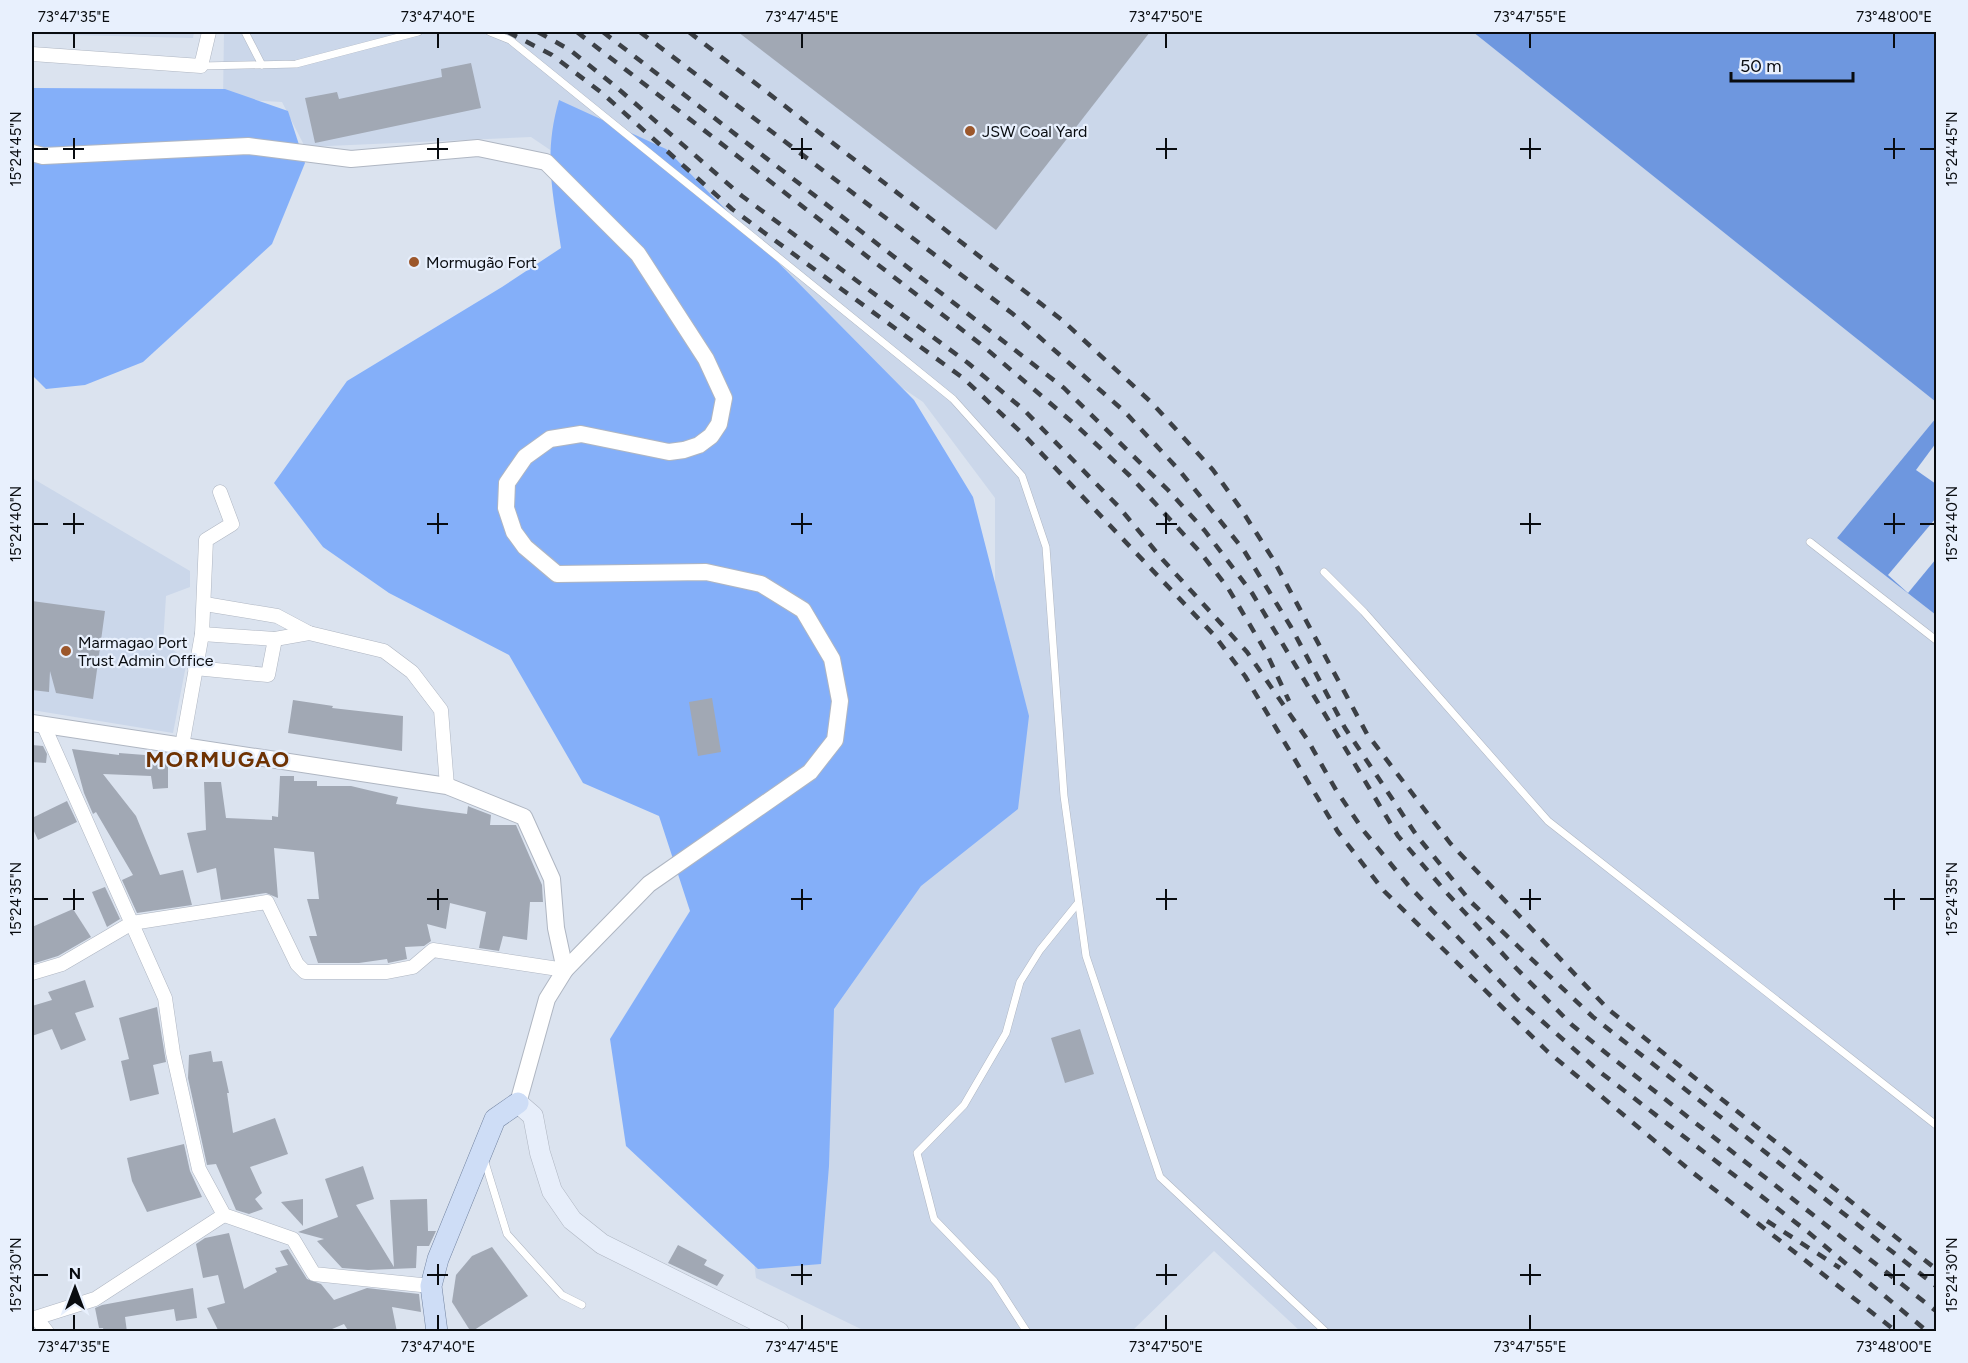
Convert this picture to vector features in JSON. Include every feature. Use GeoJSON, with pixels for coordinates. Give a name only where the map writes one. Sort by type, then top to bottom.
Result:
{"type":"FeatureCollection","features":[{"type":"Feature","properties":{"kind":"main road"},"geometry":{"type":"LineString","coordinates":[[437,1332],[431,1286],[438,1259],[495,1119],[518,1103],[533,1116],[540,1153],[552,1191],[572,1220],[602,1244],[779,1332]]}},
{"type":"Feature","properties":{"kind":"street"},"geometry":{"type":"LineString","coordinates":[[32,54],[201,66],[209,32]]}},
{"type":"Feature","properties":{"kind":"street"},"geometry":{"type":"LineString","coordinates":[[32,153],[43,156],[248,146],[351,159],[478,148],[546,162],[639,255],[706,359],[724,398],[719,424],[711,436],[699,445],[669,452],[580,434],[550,439],[525,457],[507,483],[506,508],[514,532],[525,547],[557,574],[706,572],[761,584],[803,610],[832,659],[840,701],[835,740],[810,772],[650,884],[565,970],[547,999],[518,1103]]}},
{"type":"Feature","properties":{"kind":"street"},"geometry":{"type":"LineString","coordinates":[[183,746],[202,634],[206,540],[232,524],[220,492]]}},
{"type":"Feature","properties":{"kind":"street"},"geometry":{"type":"LineString","coordinates":[[205,604],[277,616],[309,633],[384,651],[412,672],[441,710],[447,786]]}},
{"type":"Feature","properties":{"kind":"street"},"geometry":{"type":"LineString","coordinates":[[202,634],[275,639],[309,633]]}},
{"type":"Feature","properties":{"kind":"street"},"geometry":{"type":"LineString","coordinates":[[195,668],[268,675],[275,639]]}},
{"type":"Feature","properties":{"kind":"street"},"geometry":{"type":"LineString","coordinates":[[37,723],[447,786],[524,817],[552,879],[556,928],[565,970]]}},
{"type":"Feature","properties":{"kind":"street"},"geometry":{"type":"LineString","coordinates":[[37,723],[165,998],[172,1053],[199,1169],[224,1215],[293,1239],[314,1274],[431,1286]]}},
{"type":"Feature","properties":{"kind":"street"},"geometry":{"type":"LineString","coordinates":[[32,973],[62,964],[132,923],[267,902],[297,964],[305,972],[387,972],[414,967],[433,950],[565,970]]}},
{"type":"Feature","properties":{"kind":"street"},"geometry":{"type":"LineString","coordinates":[[47,1332],[34,1319],[95,1299],[224,1215]]}},
{"type":"Feature","properties":{"kind":"lane"},"geometry":{"type":"LineString","coordinates":[[245,32],[262,65]]}},
{"type":"Feature","properties":{"kind":"lane"},"geometry":{"type":"LineString","coordinates":[[201,66],[296,64],[418,32]]}},
{"type":"Feature","properties":{"kind":"lane"},"geometry":{"type":"LineString","coordinates":[[490,32],[510,40],[953,399],[1022,476],[1046,547],[1064,796],[1086,956],[1160,1177],[1326,1332]]}},
{"type":"Feature","properties":{"kind":"lane"},"geometry":{"type":"LineString","coordinates":[[1810,542],[1936,640]]}},
{"type":"Feature","properties":{"kind":"lane"},"geometry":{"type":"LineString","coordinates":[[1324,572],[1364,612],[1548,821],[1936,1125]]}},
{"type":"Feature","properties":{"kind":"lane"},"geometry":{"type":"LineString","coordinates":[[1027,1332],[993,1281],[934,1220],[917,1153],[964,1105],[1006,1034],[1020,982],[1040,950],[1078,903]]}},
{"type":"Feature","properties":{"kind":"lane"},"geometry":{"type":"LineString","coordinates":[[482,1154],[507,1234],[562,1295],[582,1305]]}},
{"type":"Feature","properties":{"kind":"shaded area"},"geometry":{"type":"Polygon","coordinates":[[[32,32],[194,32],[193,38],[32,34],[32,32]]]}},
{"type":"Feature","properties":{"kind":"shaded area"},"geometry":{"type":"Polygon","coordinates":[[[224,32],[1473,32],[1936,402],[1936,418],[1837,538],[1936,615],[1936,1331],[1300,1331],[1214,1251],[1132,1331],[867,1332],[756,1278],[732,1075],[995,647],[995,498],[923,402],[531,137],[305,147],[282,102],[223,99],[224,32]]]}},
{"type":"Feature","properties":{"kind":"shaded area"},"geometry":{"type":"Polygon","coordinates":[[[1473,32],[1936,32],[1936,402],[1473,32]]]}},
{"type":"Feature","properties":{"kind":"shaded area"},"geometry":{"type":"Polygon","coordinates":[[[32,88],[225,89],[288,111],[305,163],[272,244],[143,362],[85,385],[46,389],[32,375],[32,88]]]}},
{"type":"Feature","properties":{"kind":"shaded area"},"geometry":{"type":"Polygon","coordinates":[[[559,100],[666,149],[914,400],[973,497],[1029,716],[1018,809],[921,886],[834,1009],[829,1166],[821,1264],[758,1269],[626,1146],[610,1039],[690,911],[659,816],[583,783],[509,655],[389,593],[323,547],[274,483],[347,381],[502,287],[561,248],[550,157],[554,120],[559,100]]]}},
{"type":"Feature","properties":{"kind":"shaded area"},"geometry":{"type":"Polygon","coordinates":[[[1936,418],[1936,615],[1837,538],[1936,418]]]}},
{"type":"Feature","properties":{"kind":"shaded area"},"geometry":{"type":"Polygon","coordinates":[[[32,478],[190,571],[190,587],[166,596],[163,643],[187,660],[173,733],[32,710],[32,478]]]}},
{"type":"Feature","properties":{"kind":"pier"},"geometry":{"type":"Polygon","coordinates":[[[1936,443],[1936,484],[1916,470],[1936,443]]]}},
{"type":"Feature","properties":{"kind":"pier"},"geometry":{"type":"Polygon","coordinates":[[[1936,518],[1936,559],[1908,593],[1888,575],[1936,518]]]}},
{"type":"Feature","properties":{"kind":"building","name":"JSW Coal Yard"},"geometry":{"type":"Polygon","coordinates":[[[738,32],[1150,32],[996,230],[738,32]]]}},
{"type":"Feature","properties":{"kind":"building"},"geometry":{"type":"Polygon","coordinates":[[[471,63],[481,108],[315,143],[305,98],[337,92],[339,99],[442,77],[441,69],[471,63]]]}},
{"type":"Feature","properties":{"kind":"building","name":"Marmagao Port Trust Admin Office"},"geometry":{"type":"Polygon","coordinates":[[[32,601],[105,611],[93,699],[56,693],[50,671],[49,692],[32,690],[32,601]]]}},
{"type":"Feature","properties":{"kind":"building"},"geometry":{"type":"Polygon","coordinates":[[[712,698],[721,752],[698,756],[689,702],[712,698]]]}},
{"type":"Feature","properties":{"kind":"building"},"geometry":{"type":"Polygon","coordinates":[[[293,700],[333,706],[332,708],[403,716],[402,751],[288,733],[293,700]]]}},
{"type":"Feature","properties":{"kind":"building"},"geometry":{"type":"Polygon","coordinates":[[[32,745],[43,746],[47,754],[46,763],[32,762],[32,745]]]}},
{"type":"Feature","properties":{"kind":"building"},"geometry":{"type":"Polygon","coordinates":[[[72,749],[119,755],[119,753],[145,755],[145,760],[168,761],[168,788],[153,789],[151,776],[103,774],[136,816],[160,875],[183,870],[192,905],[137,913],[122,880],[133,875],[96,812],[93,814],[84,793],[72,749]]]}},
{"type":"Feature","properties":{"kind":"building"},"geometry":{"type":"Polygon","coordinates":[[[280,776],[294,776],[294,781],[317,781],[317,786],[351,786],[398,797],[396,804],[467,814],[468,806],[491,815],[490,825],[516,825],[542,885],[543,902],[530,902],[527,940],[503,936],[499,951],[479,948],[486,912],[450,903],[446,929],[427,924],[431,941],[424,946],[405,947],[407,959],[388,963],[387,959],[359,963],[318,963],[309,936],[317,936],[307,899],[319,899],[314,852],[274,848],[278,898],[266,893],[221,900],[216,868],[197,873],[187,833],[206,830],[204,782],[221,782],[226,818],[272,820],[272,816],[278,817],[280,776]]]}},
{"type":"Feature","properties":{"kind":"building"},"geometry":{"type":"Polygon","coordinates":[[[67,801],[77,822],[38,840],[32,827],[32,818],[67,801]]]}},
{"type":"Feature","properties":{"kind":"building"},"geometry":{"type":"Polygon","coordinates":[[[105,887],[120,919],[107,927],[92,892],[105,887]]]}},
{"type":"Feature","properties":{"kind":"building"},"geometry":{"type":"Polygon","coordinates":[[[73,909],[91,937],[58,956],[32,964],[32,927],[73,909]]]}},
{"type":"Feature","properties":{"kind":"building"},"geometry":{"type":"Polygon","coordinates":[[[85,980],[94,1007],[75,1013],[86,1040],[61,1050],[52,1029],[32,1036],[32,1006],[52,1000],[48,992],[85,980]]]}},
{"type":"Feature","properties":{"kind":"building"},"geometry":{"type":"Polygon","coordinates":[[[157,1007],[166,1062],[153,1065],[159,1094],[130,1101],[121,1061],[129,1059],[119,1018],[157,1007]]]}},
{"type":"Feature","properties":{"kind":"building"},"geometry":{"type":"Polygon","coordinates":[[[1080,1029],[1094,1074],[1065,1083],[1051,1038],[1080,1029]]]}},
{"type":"Feature","properties":{"kind":"building"},"geometry":{"type":"Polygon","coordinates":[[[211,1051],[213,1062],[222,1061],[229,1093],[227,1093],[233,1133],[275,1118],[288,1154],[250,1167],[262,1193],[255,1199],[263,1209],[249,1214],[236,1210],[216,1164],[207,1165],[188,1078],[189,1055],[211,1051]]]}},
{"type":"Feature","properties":{"kind":"building"},"geometry":{"type":"Polygon","coordinates":[[[184,1144],[190,1171],[202,1197],[147,1212],[132,1181],[127,1158],[184,1144]]]}},
{"type":"Feature","properties":{"kind":"building"},"geometry":{"type":"Polygon","coordinates":[[[363,1166],[374,1199],[356,1205],[394,1267],[390,1200],[427,1199],[428,1231],[436,1231],[429,1246],[417,1246],[416,1268],[368,1270],[342,1268],[317,1241],[324,1239],[298,1232],[338,1217],[325,1179],[363,1166]]]}},
{"type":"Feature","properties":{"kind":"building"},"geometry":{"type":"Polygon","coordinates":[[[303,1199],[303,1226],[281,1202],[303,1199]]]}},
{"type":"Feature","properties":{"kind":"building"},"geometry":{"type":"Polygon","coordinates":[[[229,1233],[244,1289],[277,1272],[275,1268],[288,1265],[280,1251],[288,1249],[307,1279],[321,1284],[334,1300],[367,1288],[419,1294],[421,1312],[392,1307],[397,1332],[349,1332],[344,1324],[325,1332],[219,1332],[207,1308],[225,1303],[218,1275],[203,1278],[196,1244],[205,1238],[229,1233]]]}},
{"type":"Feature","properties":{"kind":"building"},"geometry":{"type":"Polygon","coordinates":[[[678,1245],[707,1260],[704,1265],[724,1275],[717,1286],[668,1263],[678,1245]]]}},
{"type":"Feature","properties":{"kind":"building"},"geometry":{"type":"Polygon","coordinates":[[[492,1247],[528,1296],[471,1332],[452,1302],[456,1275],[472,1256],[492,1247]]]}},
{"type":"Feature","properties":{"kind":"building"},"geometry":{"type":"Polygon","coordinates":[[[193,1288],[197,1318],[176,1321],[174,1309],[125,1317],[127,1332],[104,1332],[103,1328],[99,1328],[95,1308],[102,1305],[193,1288]]]}},
{"type":"Feature","properties":{"kind":"railway"},"geometry":{"type":"LineString","coordinates":[[508,32],[552,55],[602,93],[732,209],[963,378],[1024,435],[1214,635],[1245,676],[1338,832],[1384,891],[1547,1051],[1692,1172],[1897,1332]]}},
{"type":"Feature","properties":{"kind":"railway"},"geometry":{"type":"LineString","coordinates":[[538,32],[570,50],[742,196],[968,363],[1024,410],[1118,506],[1163,560],[1247,652],[1307,739],[1336,790],[1363,830],[1408,885],[1517,999],[1600,1072],[1808,1232],[1928,1332]]}},
{"type":"Feature","properties":{"kind":"railway"},"geometry":{"type":"LineString","coordinates":[[577,32],[983,346],[1078,427],[1130,476],[1200,552],[1228,588],[1266,652],[1289,701]]}},
{"type":"Feature","properties":{"kind":"railway"},"geometry":{"type":"LineString","coordinates":[[603,32],[1064,388],[1168,490],[1205,531],[1252,593],[1398,836],[1513,965],[1572,1025],[1606,1053],[1936,1311]]}},
{"type":"Feature","properties":{"kind":"railway"},"geometry":{"type":"LineString","coordinates":[[640,32],[1013,314],[1124,411],[1179,470],[1243,549],[1291,627],[1345,728],[1417,836],[1471,902],[1593,1017],[1936,1286]]}},
{"type":"Feature","properties":{"kind":"railway"},"geometry":{"type":"LineString","coordinates":[[689,32],[1062,320],[1152,403],[1213,470],[1241,509],[1273,559],[1367,734],[1450,843],[1608,1009],[1936,1269]]}},
{"type":"Feature","properties":{"kind":"railway"},"geometry":{"type":"LineString","coordinates":[[1767,1221],[1840,1268]]}},
{"type":"Feature","properties":{"kind":"place","name":"JSW Coal Yard"},"geometry":{"type":"Point","coordinates":[970,131]}},
{"type":"Feature","properties":{"kind":"place","name":"Mormugão Fort"},"geometry":{"type":"Point","coordinates":[414,262]}},
{"type":"Feature","properties":{"kind":"place","name":"Marmagao Port Trust Admin Office"},"geometry":{"type":"Point","coordinates":[66,651]}},
{"type":"Feature","properties":{"kind":"district","name":"MORMUGAO"},"geometry":{"type":"Point","coordinates":[218,759]}}]}
